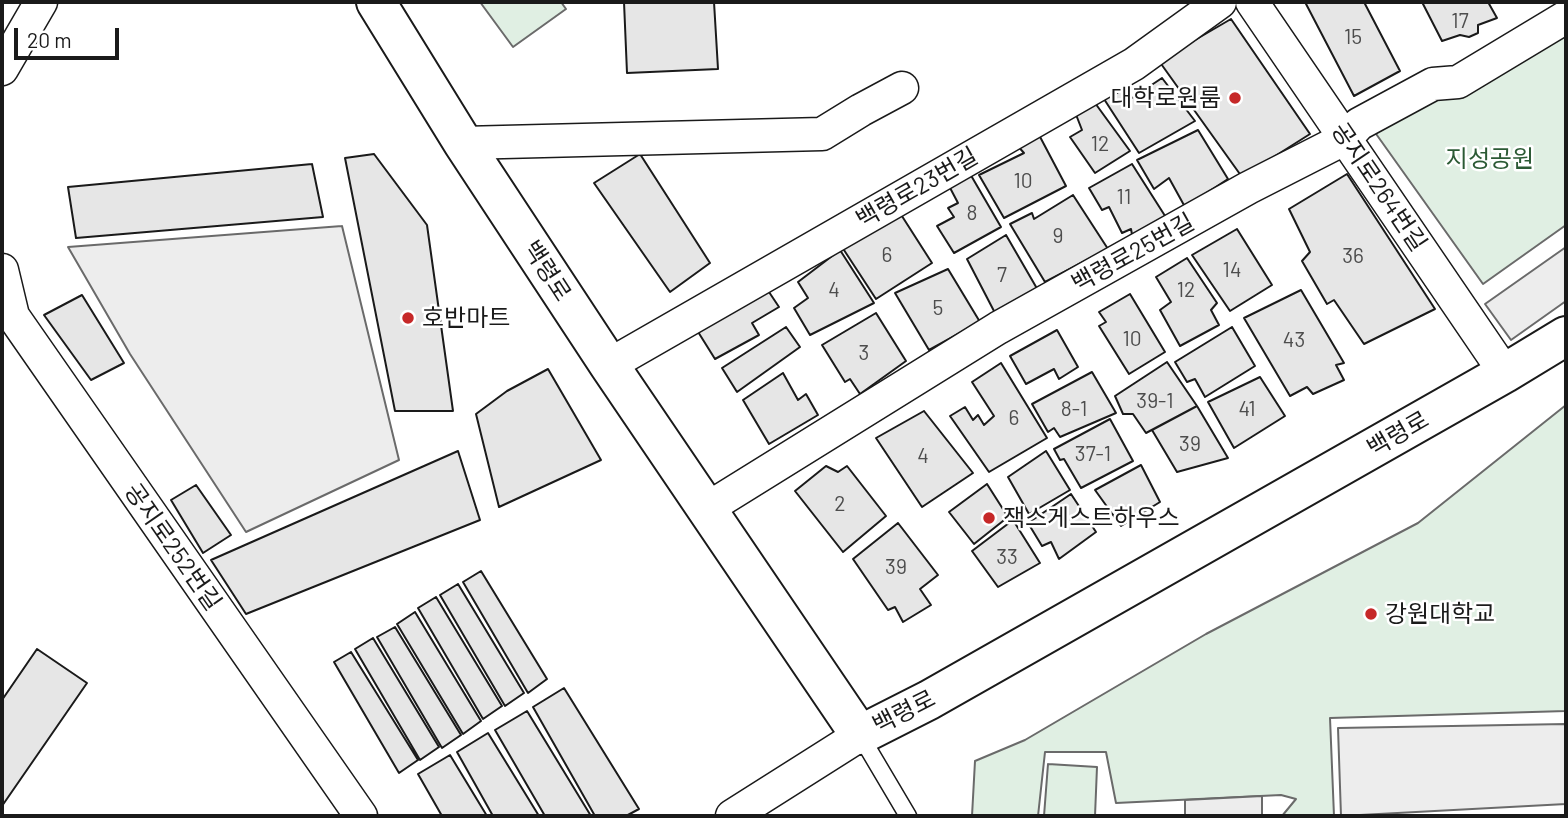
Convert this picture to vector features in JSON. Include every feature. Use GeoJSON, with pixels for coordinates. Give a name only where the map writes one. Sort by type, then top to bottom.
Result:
{"type":"FeatureCollection","features":[{"type":"Feature","properties":{"kind":"street"},"geometry":{"type":"LineString","coordinates":[[2,69],[11,29],[41,2]]}},
{"type":"Feature","properties":{"kind":"street","name":"백령로"},"geometry":{"type":"LineString","coordinates":[[376,2],[463,143],[609,365],[860,735],[929,700],[1505,373],[1566,335]]}},
{"type":"Feature","properties":{"kind":"street","name":"백령로23번길"},"geometry":{"type":"LineString","coordinates":[[609,365],[1133,64],[1220,2]]}},
{"type":"Feature","properties":{"kind":"street","name":"공지로264번길"},"geometry":{"type":"LineString","coordinates":[[1252,2],[1505,373]]}},
{"type":"Feature","properties":{"kind":"street","name":"백령로25번길"},"geometry":{"type":"LineString","coordinates":[[708,508],[998,328],[1248,188],[1346,138],[1359,124],[1433,84],[1458,82],[1566,17]]}},
{"type":"Feature","properties":{"kind":"street"},"geometry":{"type":"LineString","coordinates":[[463,143],[821,134],[902,88]]}},
{"type":"Feature","properties":{"kind":"street","name":"공지로252번길"},"geometry":{"type":"LineString","coordinates":[[2,270],[13,316],[360,816]]}},
{"type":"Feature","properties":{"kind":"street"},"geometry":{"type":"LineString","coordinates":[[732,816],[860,735]]}},
{"type":"Feature","properties":{"kind":"lane"},"geometry":{"type":"LineString","coordinates":[[860,735],[908,816]]}},
{"type":"Feature","properties":{"kind":"green space"},"geometry":{"type":"Polygon","coordinates":[[[480,2],[561,2],[566,9],[513,47],[480,2]]]}},
{"type":"Feature","properties":{"kind":"green space","name":"지성공원"},"geometry":{"type":"Polygon","coordinates":[[[1566,23],[1566,225],[1483,284],[1374,131],[1566,23]]]}},
{"type":"Feature","properties":{"kind":"green space","name":"강원대학교"},"geometry":{"type":"Polygon","coordinates":[[[1566,405],[1566,711],[1330,718],[1334,816],[1282,816],[1296,799],[1281,795],[1116,803],[1106,752],[1045,752],[1038,816],[972,816],[975,761],[1025,740],[1206,634],[1418,523],[1566,405]]]}},
{"type":"Feature","properties":{"kind":"green space"},"geometry":{"type":"Polygon","coordinates":[[[1048,764],[1097,767],[1095,816],[1044,816],[1048,764]]]}},
{"type":"Feature","properties":{"kind":"shaded area"},"geometry":{"type":"Polygon","coordinates":[[[342,226],[399,460],[246,532],[130,354],[68,247],[342,226]]]}},
{"type":"Feature","properties":{"kind":"shaded area"},"geometry":{"type":"Polygon","coordinates":[[[1566,247],[1566,301],[1511,340],[1485,304],[1566,247]]]}},
{"type":"Feature","properties":{"kind":"shaded area"},"geometry":{"type":"Polygon","coordinates":[[[1566,724],[1566,804],[1341,816],[1338,728],[1566,724]]]}},
{"type":"Feature","properties":{"kind":"shaded area"},"geometry":{"type":"Polygon","coordinates":[[[1262,796],[1262,816],[1185,816],[1185,800],[1262,796]]]}},
{"type":"Feature","properties":{"kind":"building"},"geometry":{"type":"Polygon","coordinates":[[[624,2],[714,2],[718,69],[627,73],[624,2]]]}},
{"type":"Feature","properties":{"kind":"building"},"geometry":{"type":"Polygon","coordinates":[[[1305,2],[1364,2],[1400,71],[1354,96],[1305,2]]]}},
{"type":"Feature","properties":{"kind":"building"},"geometry":{"type":"Polygon","coordinates":[[[1422,2],[1488,2],[1497,18],[1478,25],[1478,33],[1469,37],[1460,35],[1442,41],[1422,2]]]}},
{"type":"Feature","properties":{"kind":"building","name":"대학로원룸"},"geometry":{"type":"Polygon","coordinates":[[[1231,19],[1310,134],[1242,177],[1159,61],[1231,19]]]}},
{"type":"Feature","properties":{"kind":"building"},"geometry":{"type":"Polygon","coordinates":[[[1162,78],[1195,121],[1139,153],[1104,99],[1121,86],[1132,98],[1162,78]]]}},
{"type":"Feature","properties":{"kind":"building"},"geometry":{"type":"Polygon","coordinates":[[[1095,103],[1130,151],[1095,173],[1070,137],[1082,130],[1075,112],[1095,103]]]}},
{"type":"Feature","properties":{"kind":"building"},"geometry":{"type":"Polygon","coordinates":[[[1198,130],[1228,179],[1185,207],[1169,178],[1154,189],[1137,160],[1198,130]]]}},
{"type":"Feature","properties":{"kind":"building"},"geometry":{"type":"Polygon","coordinates":[[[1038,133],[1066,186],[1004,218],[979,175],[1024,153],[1016,144],[1038,133]]]}},
{"type":"Feature","properties":{"kind":"building","name":"호반마트"},"geometry":{"type":"Polygon","coordinates":[[[374,154],[427,225],[453,411],[395,411],[345,158],[374,154]]]}},
{"type":"Feature","properties":{"kind":"building"},"geometry":{"type":"Polygon","coordinates":[[[640,154],[710,263],[670,292],[594,183],[640,154]]]}},
{"type":"Feature","properties":{"kind":"building"},"geometry":{"type":"Polygon","coordinates":[[[312,164],[323,217],[76,238],[68,187],[312,164]]]}},
{"type":"Feature","properties":{"kind":"building"},"geometry":{"type":"Polygon","coordinates":[[[1132,164],[1167,219],[1133,240],[1131,229],[1122,233],[1109,207],[1102,210],[1089,188],[1132,164]]]}},
{"type":"Feature","properties":{"kind":"building"},"geometry":{"type":"Polygon","coordinates":[[[969,172],[1001,227],[954,253],[937,226],[954,217],[948,208],[958,203],[948,184],[969,172]]]}},
{"type":"Feature","properties":{"kind":"building"},"geometry":{"type":"Polygon","coordinates":[[[1347,174],[1435,309],[1364,344],[1334,300],[1327,304],[1302,261],[1310,252],[1289,209],[1347,174]]]}},
{"type":"Feature","properties":{"kind":"building"},"geometry":{"type":"Polygon","coordinates":[[[1073,195],[1108,249],[1045,282],[1010,224],[1032,213],[1034,219],[1073,195]]]}},
{"type":"Feature","properties":{"kind":"building"},"geometry":{"type":"Polygon","coordinates":[[[900,213],[932,263],[876,299],[842,247],[900,213]]]}},
{"type":"Feature","properties":{"kind":"building"},"geometry":{"type":"Polygon","coordinates":[[[1237,229],[1272,285],[1230,311],[1192,255],[1237,229]]]}},
{"type":"Feature","properties":{"kind":"building"},"geometry":{"type":"Polygon","coordinates":[[[1006,235],[1039,292],[995,313],[967,259],[1006,235]]]}},
{"type":"Feature","properties":{"kind":"building"},"geometry":{"type":"Polygon","coordinates":[[[840,250],[874,303],[810,335],[794,308],[808,298],[798,282],[840,250]]]}},
{"type":"Feature","properties":{"kind":"building"},"geometry":{"type":"Polygon","coordinates":[[[1187,258],[1217,303],[1211,310],[1219,325],[1180,346],[1160,310],[1171,302],[1156,277],[1187,258]]]}},
{"type":"Feature","properties":{"kind":"building"},"geometry":{"type":"Polygon","coordinates":[[[948,269],[980,322],[929,350],[895,293],[948,269]]]}},
{"type":"Feature","properties":{"kind":"building"},"geometry":{"type":"Polygon","coordinates":[[[765,286],[779,307],[752,323],[759,335],[715,359],[695,327],[765,286]]]}},
{"type":"Feature","properties":{"kind":"building"},"geometry":{"type":"Polygon","coordinates":[[[1301,290],[1344,363],[1336,365],[1344,380],[1313,394],[1307,387],[1290,396],[1244,318],[1301,290]]]}},
{"type":"Feature","properties":{"kind":"building"},"geometry":{"type":"Polygon","coordinates":[[[1130,294],[1165,352],[1129,374],[1099,326],[1106,322],[1099,312],[1130,294]]]}},
{"type":"Feature","properties":{"kind":"building"},"geometry":{"type":"Polygon","coordinates":[[[82,295],[124,363],[91,380],[44,315],[82,295]]]}},
{"type":"Feature","properties":{"kind":"building"},"geometry":{"type":"Polygon","coordinates":[[[876,313],[906,361],[860,394],[850,379],[845,382],[822,345],[876,313]]]}},
{"type":"Feature","properties":{"kind":"building"},"geometry":{"type":"Polygon","coordinates":[[[786,327],[800,347],[737,392],[722,368],[786,327]]]}},
{"type":"Feature","properties":{"kind":"building"},"geometry":{"type":"Polygon","coordinates":[[[1232,327],[1255,366],[1205,397],[1195,379],[1187,382],[1175,362],[1232,327]]]}},
{"type":"Feature","properties":{"kind":"building"},"geometry":{"type":"Polygon","coordinates":[[[1057,330],[1078,367],[1059,379],[1054,369],[1026,384],[1010,356],[1057,330]]]}},
{"type":"Feature","properties":{"kind":"building"},"geometry":{"type":"Polygon","coordinates":[[[1167,362],[1197,406],[1146,433],[1133,414],[1123,414],[1115,396],[1167,362]]]}},
{"type":"Feature","properties":{"kind":"building"},"geometry":{"type":"Polygon","coordinates":[[[1001,363],[1047,438],[989,472],[950,416],[965,407],[973,420],[978,415],[984,425],[994,416],[972,382],[1001,363]]]}},
{"type":"Feature","properties":{"kind":"building"},"geometry":{"type":"Polygon","coordinates":[[[548,369],[601,460],[499,507],[476,414],[507,391],[548,369]]]}},
{"type":"Feature","properties":{"kind":"building"},"geometry":{"type":"Polygon","coordinates":[[[1092,372],[1116,413],[1060,437],[1054,428],[1048,432],[1032,404],[1092,372]]]}},
{"type":"Feature","properties":{"kind":"building"},"geometry":{"type":"Polygon","coordinates":[[[783,373],[798,400],[806,394],[818,415],[769,444],[743,400],[783,373]]]}},
{"type":"Feature","properties":{"kind":"building"},"geometry":{"type":"Polygon","coordinates":[[[1260,377],[1285,416],[1234,448],[1208,402],[1260,377]]]}},
{"type":"Feature","properties":{"kind":"building"},"geometry":{"type":"Polygon","coordinates":[[[1197,406],[1228,458],[1177,472],[1152,430],[1197,406]]]}},
{"type":"Feature","properties":{"kind":"building"},"geometry":{"type":"Polygon","coordinates":[[[924,411],[973,473],[922,507],[876,438],[924,411]]]}},
{"type":"Feature","properties":{"kind":"building"},"geometry":{"type":"Polygon","coordinates":[[[1110,419],[1133,461],[1081,488],[1064,459],[1060,460],[1054,449],[1110,419]]]}},
{"type":"Feature","properties":{"kind":"building"},"geometry":{"type":"Polygon","coordinates":[[[458,451],[480,520],[246,614],[211,560],[458,451]]]}},
{"type":"Feature","properties":{"kind":"building","name":"잭스게스트하우스"},"geometry":{"type":"Polygon","coordinates":[[[1046,451],[1070,490],[1029,514],[1008,477],[1046,451]]]}},
{"type":"Feature","properties":{"kind":"building"},"geometry":{"type":"Polygon","coordinates":[[[1141,465],[1160,502],[1121,526],[1095,490],[1141,465]]]}},
{"type":"Feature","properties":{"kind":"building"},"geometry":{"type":"Polygon","coordinates":[[[826,466],[838,472],[847,466],[886,516],[843,552],[795,491],[826,466]]]}},
{"type":"Feature","properties":{"kind":"building","name":"잭스게스트하우스"},"geometry":{"type":"Polygon","coordinates":[[[987,484],[1008,517],[974,544],[949,512],[987,484]]]}},
{"type":"Feature","properties":{"kind":"building"},"geometry":{"type":"Polygon","coordinates":[[[196,485],[231,535],[203,553],[171,500],[196,485]]]}},
{"type":"Feature","properties":{"kind":"building"},"geometry":{"type":"Polygon","coordinates":[[[1071,494],[1096,532],[1059,559],[1051,542],[1042,546],[1028,523],[1071,494]]]}},
{"type":"Feature","properties":{"kind":"building"},"geometry":{"type":"Polygon","coordinates":[[[1013,520],[1040,563],[998,587],[972,551],[1013,520]]]}},
{"type":"Feature","properties":{"kind":"building"},"geometry":{"type":"Polygon","coordinates":[[[898,523],[938,575],[920,589],[931,605],[903,622],[895,607],[888,610],[853,559],[898,523]]]}},
{"type":"Feature","properties":{"kind":"building"},"geometry":{"type":"Polygon","coordinates":[[[481,571],[547,679],[528,693],[463,582],[481,571]]]}},
{"type":"Feature","properties":{"kind":"building"},"geometry":{"type":"Polygon","coordinates":[[[458,584],[524,693],[505,706],[440,595],[458,584]]]}},
{"type":"Feature","properties":{"kind":"building"},"geometry":{"type":"Polygon","coordinates":[[[436,597],[502,706],[483,719],[418,608],[436,597]]]}},
{"type":"Feature","properties":{"kind":"building"},"geometry":{"type":"Polygon","coordinates":[[[415,612],[481,721],[463,734],[397,624],[415,612]]]}},
{"type":"Feature","properties":{"kind":"building"},"geometry":{"type":"Polygon","coordinates":[[[395,627],[461,735],[442,748],[377,637],[395,627]]]}},
{"type":"Feature","properties":{"kind":"building"},"geometry":{"type":"Polygon","coordinates":[[[373,638],[439,747],[420,760],[355,649],[373,638]]]}},
{"type":"Feature","properties":{"kind":"building"},"geometry":{"type":"Polygon","coordinates":[[[37,649],[87,683],[2,806],[2,700],[37,649]]]}},
{"type":"Feature","properties":{"kind":"building"},"geometry":{"type":"Polygon","coordinates":[[[351,652],[418,760],[399,773],[334,662],[351,652]]]}},
{"type":"Feature","properties":{"kind":"building"},"geometry":{"type":"Polygon","coordinates":[[[564,688],[639,809],[626,816],[595,816],[533,707],[564,688]]]}},
{"type":"Feature","properties":{"kind":"building"},"geometry":{"type":"Polygon","coordinates":[[[527,711],[591,816],[545,816],[495,730],[527,711]]]}},
{"type":"Feature","properties":{"kind":"building"},"geometry":{"type":"Polygon","coordinates":[[[488,733],[539,816],[493,816],[457,752],[488,733]]]}},
{"type":"Feature","properties":{"kind":"building"},"geometry":{"type":"Polygon","coordinates":[[[450,755],[487,816],[442,816],[418,774],[450,755]]]}},
{"type":"Feature","properties":{"kind":"place","name":"대학로원룸"},"geometry":{"type":"Point","coordinates":[1235,98]}},
{"type":"Feature","properties":{"kind":"place","name":"호반마트"},"geometry":{"type":"Point","coordinates":[408,318]}},
{"type":"Feature","properties":{"kind":"place","name":"잭스게스트하우스"},"geometry":{"type":"Point","coordinates":[989,518]}},
{"type":"Feature","properties":{"kind":"place","name":"강원대학교"},"geometry":{"type":"Point","coordinates":[1371,614]}}]}
